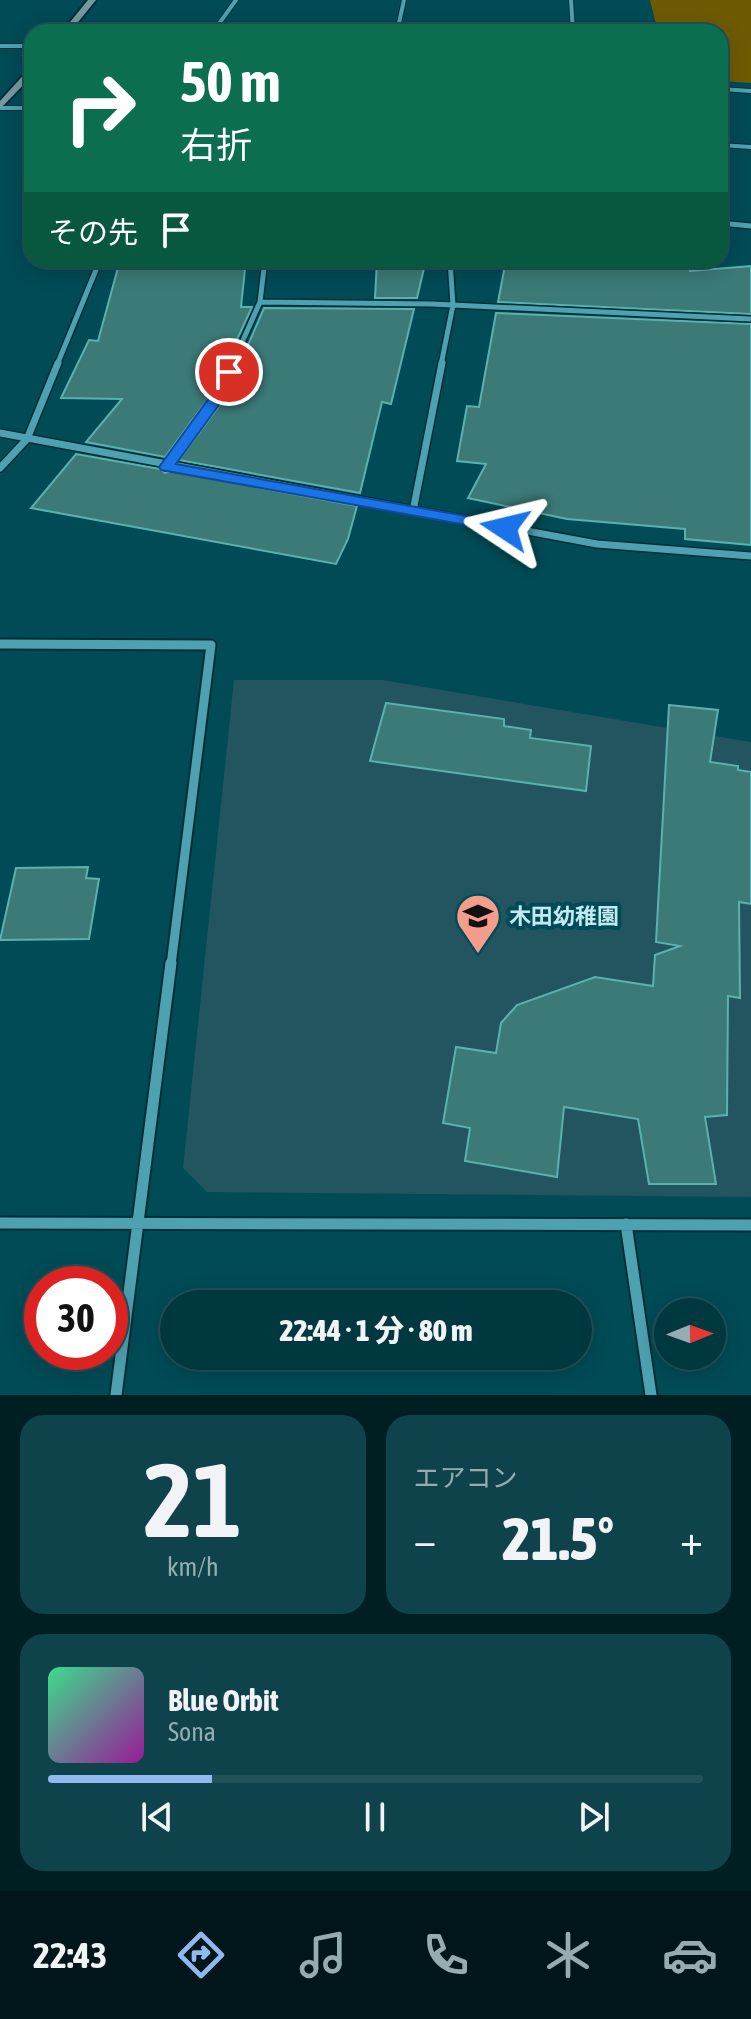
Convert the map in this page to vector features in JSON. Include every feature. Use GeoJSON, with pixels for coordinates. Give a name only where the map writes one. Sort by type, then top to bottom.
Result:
{"type":"FeatureCollection","features":[{"type":"Feature","properties":{"kind":"street"},"geometry":{"type":"LineString","coordinates":[[72,24],[92,0]]}},
{"type":"Feature","properties":{"kind":"street"},"geometry":{"type":"LineString","coordinates":[[219,24],[236,0]]}},
{"type":"Feature","properties":{"kind":"street"},"geometry":{"type":"LineString","coordinates":[[399,24],[404,0]]}},
{"type":"Feature","properties":{"kind":"street"},"geometry":{"type":"LineString","coordinates":[[571,0],[572,24]]}},
{"type":"Feature","properties":{"kind":"street"},"geometry":{"type":"LineString","coordinates":[[0,46],[24,46]]}},
{"type":"Feature","properties":{"kind":"street"},"geometry":{"type":"LineString","coordinates":[[0,107],[24,80]]}},
{"type":"Feature","properties":{"kind":"street"},"geometry":{"type":"LineString","coordinates":[[728,90],[751,91]]}},
{"type":"Feature","properties":{"kind":"street"},"geometry":{"type":"LineString","coordinates":[[0,107],[24,108]]}},
{"type":"Feature","properties":{"kind":"street"},"geometry":{"type":"LineString","coordinates":[[728,146],[751,147]]}},
{"type":"Feature","properties":{"kind":"street"},"geometry":{"type":"LineString","coordinates":[[728,224],[751,226]]}},
{"type":"Feature","properties":{"kind":"street"},"geometry":{"type":"LineString","coordinates":[[0,468],[27,439],[97,268]]}},
{"type":"Feature","properties":{"kind":"street"},"geometry":{"type":"LineString","coordinates":[[166,467],[219,395],[260,302],[264,268]]}},
{"type":"Feature","properties":{"kind":"street"},"geometry":{"type":"LineString","coordinates":[[413,511],[453,305],[451,268]]}},
{"type":"Feature","properties":{"kind":"street"},"geometry":{"type":"LineString","coordinates":[[260,302],[453,305],[751,319]]}},
{"type":"Feature","properties":{"kind":"street"},"geometry":{"type":"LineString","coordinates":[[0,433],[166,467],[597,544],[751,556]]}},
{"type":"Feature","properties":{"kind":"street"},"geometry":{"type":"LineString","coordinates":[[0,644],[211,645],[116,1395]]}},
{"type":"Feature","properties":{"kind":"street"},"geometry":{"type":"LineString","coordinates":[[0,1223],[751,1225]]}},
{"type":"Feature","properties":{"kind":"street"},"geometry":{"type":"LineString","coordinates":[[626,1224],[651,1395]]}},
{"type":"Feature","properties":{"kind":"shaded area"},"geometry":{"type":"Polygon","coordinates":[[[650,0],[751,0],[751,83],[728,82],[728,24],[656,24],[650,0]]]}},
{"type":"Feature","properties":{"kind":"shaded area","name":"木田幼稚園"},"geometry":{"type":"Polygon","coordinates":[[[234,680],[382,680],[751,742],[751,1197],[207,1192],[183,1168],[234,680]]]}},
{"type":"Feature","properties":{"kind":"building"},"geometry":{"type":"Polygon","coordinates":[[[751,266],[751,314],[498,302],[504,268],[689,268],[690,271],[751,266]]]}},
{"type":"Feature","properties":{"kind":"building"},"geometry":{"type":"Polygon","coordinates":[[[118,268],[245,268],[241,307],[252,307],[213,392],[165,457],[86,442],[122,399],[61,398],[89,340],[98,341],[118,268]]]}},
{"type":"Feature","properties":{"kind":"building"},"geometry":{"type":"Polygon","coordinates":[[[377,268],[424,268],[417,298],[375,298],[377,268]]]}},
{"type":"Feature","properties":{"kind":"building"},"geometry":{"type":"Polygon","coordinates":[[[264,308],[414,309],[391,404],[382,402],[360,493],[179,460],[225,398],[264,308]]]}},
{"type":"Feature","properties":{"kind":"building"},"geometry":{"type":"Polygon","coordinates":[[[496,313],[751,324],[751,545],[685,539],[685,529],[567,519],[468,498],[486,464],[457,461],[467,406],[479,407],[496,313]]]}},
{"type":"Feature","properties":{"kind":"building"},"geometry":{"type":"Polygon","coordinates":[[[76,454],[160,469],[165,473],[171,471],[357,506],[348,539],[336,564],[31,508],[76,454]]]}},
{"type":"Feature","properties":{"kind":"building"},"geometry":{"type":"Polygon","coordinates":[[[386,703],[504,719],[504,726],[531,730],[530,738],[591,746],[586,791],[370,761],[386,703]]]}},
{"type":"Feature","properties":{"kind":"building"},"geometry":{"type":"Polygon","coordinates":[[[669,705],[718,710],[710,762],[738,766],[738,770],[751,772],[751,904],[739,902],[740,998],[728,996],[727,1115],[705,1117],[716,1184],[649,1184],[638,1119],[564,1107],[557,1177],[465,1161],[470,1128],[443,1123],[456,1047],[496,1053],[501,1023],[517,1005],[595,977],[653,986],[655,955],[680,946],[656,942],[669,705]]]}},
{"type":"Feature","properties":{"kind":"building"},"geometry":{"type":"Polygon","coordinates":[[[88,867],[86,878],[99,879],[89,939],[0,940],[16,868],[88,867]]]}},
{"type":"Feature","properties":{"kind":"place","name":"木田幼稚園"},"geometry":{"type":"Point","coordinates":[478,955]}},
{"type":"Feature","properties":{"kind":"route"},"geometry":{"type":"LineString","coordinates":[[229,372],[219,395],[166,467],[505,528]]}}]}
